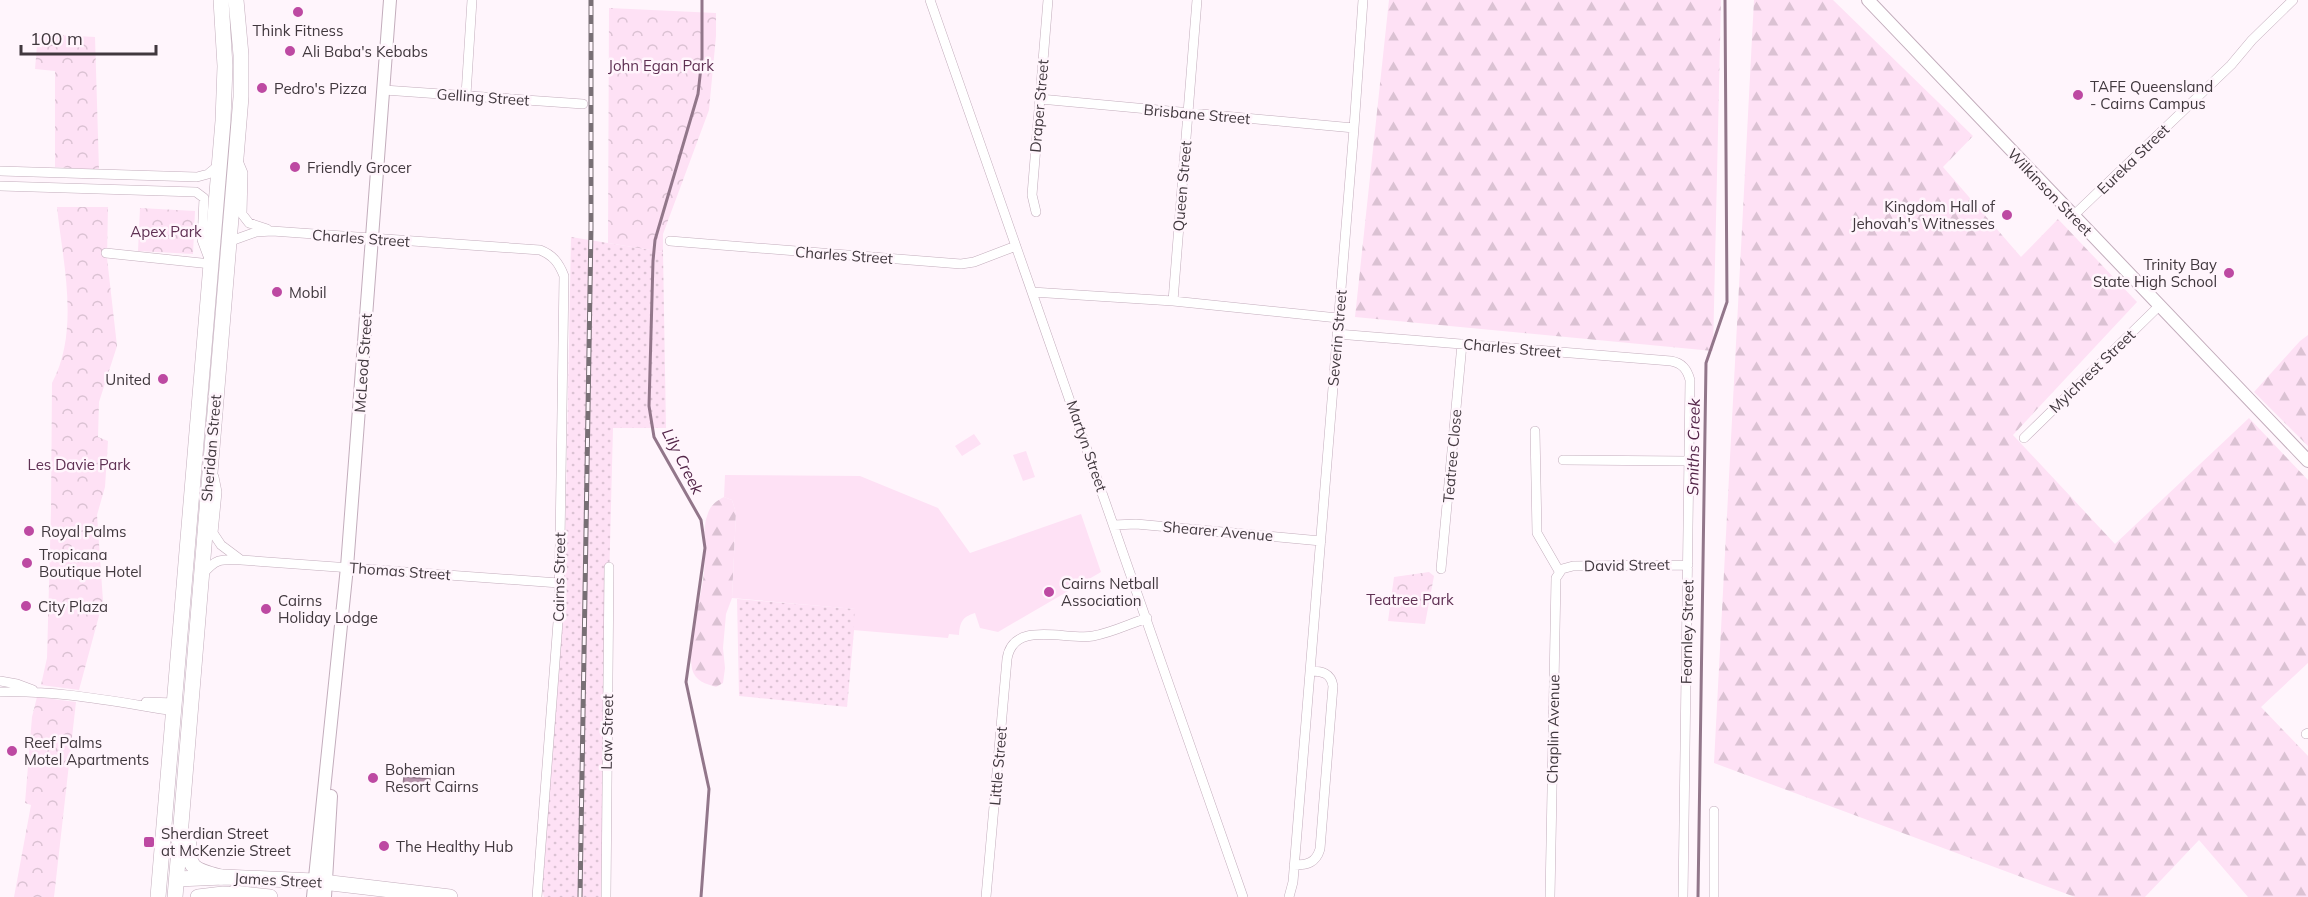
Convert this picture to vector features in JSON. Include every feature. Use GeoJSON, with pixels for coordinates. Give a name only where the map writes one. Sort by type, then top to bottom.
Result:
{"type":"FeatureCollection","features":[{"type":"Feature","properties":{"kind":"main road","name":"Sheridan Street"},"geometry":{"type":"LineString","coordinates":[[176,887],[183,710],[225,66],[221,0]]}},
{"type":"Feature","properties":{"kind":"main road","name":"Sheridan Street"},"geometry":{"type":"LineString","coordinates":[[158,897],[200,578],[241,75],[240,27],[236,0]]}},
{"type":"Feature","properties":{"kind":"main road"},"geometry":{"type":"LineString","coordinates":[[183,710],[195,727],[196,741],[188,858],[196,870],[221,877]]}},
{"type":"Feature","properties":{"kind":"main road","name":"James Street"},"geometry":{"type":"LineString","coordinates":[[176,887],[221,877],[450,897]]}},
{"type":"Feature","properties":{"kind":"main road"},"geometry":{"type":"LineString","coordinates":[[159,881],[176,887]]}},
{"type":"Feature","properties":{"kind":"main road","name":"James Street"},"geometry":{"type":"LineString","coordinates":[[176,887],[270,897]]}},
{"type":"Feature","properties":{"kind":"main road"},"geometry":{"type":"LineString","coordinates":[[198,897],[223,894],[246,895]]}},
{"type":"Feature","properties":{"kind":"street","name":"McLeod Street"},"geometry":{"type":"LineString","coordinates":[[313,897],[322,887],[332,726],[347,567],[390,0]]}},
{"type":"Feature","properties":{"kind":"street"},"geometry":{"type":"LineString","coordinates":[[466,95],[472,0]]}},
{"type":"Feature","properties":{"kind":"street","name":"Martyn Street"},"geometry":{"type":"LineString","coordinates":[[930,0],[1243,896]]}},
{"type":"Feature","properties":{"kind":"street","name":"Draper Street"},"geometry":{"type":"LineString","coordinates":[[1036,212],[1032,195],[1048,0]]}},
{"type":"Feature","properties":{"kind":"street","name":"Queen Street"},"geometry":{"type":"LineString","coordinates":[[1173,301],[1197,0]]}},
{"type":"Feature","properties":{"kind":"street","name":"Wilkinson Street"},"geometry":{"type":"LineString","coordinates":[[1868,0],[2308,461]]}},
{"type":"Feature","properties":{"kind":"street","name":"Eureka Street"},"geometry":{"type":"LineString","coordinates":[[2073,216],[2230,65],[2293,0]]}},
{"type":"Feature","properties":{"kind":"street","name":"Severin Street"},"geometry":{"type":"LineString","coordinates":[[1294,897],[1294,865],[1363,2]]}},
{"type":"Feature","properties":{"kind":"street","name":"Gelling Street"},"geometry":{"type":"LineString","coordinates":[[384,90],[583,104]]}},
{"type":"Feature","properties":{"kind":"street","name":"Brisbane Street"},"geometry":{"type":"LineString","coordinates":[[1040,99],[1354,128]]}},
{"type":"Feature","properties":{"kind":"street","name":"Charles Street"},"geometry":{"type":"LineString","coordinates":[[235,154],[243,173],[242,214],[249,223],[272,231]]}},
{"type":"Feature","properties":{"kind":"street"},"geometry":{"type":"LineString","coordinates":[[0,171],[180,177],[203,176],[219,165]]}},
{"type":"Feature","properties":{"kind":"street"},"geometry":{"type":"LineString","coordinates":[[179,190],[180,177]]}},
{"type":"Feature","properties":{"kind":"street"},"geometry":{"type":"LineString","coordinates":[[0,186],[191,190],[204,198],[202,240],[211,264],[106,254]]}},
{"type":"Feature","properties":{"kind":"street","name":"Charles Street"},"geometry":{"type":"LineString","coordinates":[[228,242],[256,231],[272,231],[540,250],[555,259]]}},
{"type":"Feature","properties":{"kind":"street","name":"Charles Street"},"geometry":{"type":"LineString","coordinates":[[670,241],[962,264],[974,262],[1016,246]]}},
{"type":"Feature","properties":{"kind":"street","name":"Cairns Street"},"geometry":{"type":"LineString","coordinates":[[537,897],[558,625],[564,276],[555,259]]}},
{"type":"Feature","properties":{"kind":"street"},"geometry":{"type":"LineString","coordinates":[[1032,292],[1173,301],[1338,318]]}},
{"type":"Feature","properties":{"kind":"street","name":"Mylchrest Street"},"geometry":{"type":"LineString","coordinates":[[2024,438],[2160,305]]}},
{"type":"Feature","properties":{"kind":"street","name":"Charles Street"},"geometry":{"type":"LineString","coordinates":[[1337,334],[1671,361],[1680,363],[1685,368]]}},
{"type":"Feature","properties":{"kind":"street","name":"Teatree Close"},"geometry":{"type":"LineString","coordinates":[[1442,569],[1462,344]]}},
{"type":"Feature","properties":{"kind":"street","name":"Fearnley Street"},"geometry":{"type":"LineString","coordinates":[[1683,897],[1688,565],[1687,461],[1690,380],[1685,368]]}},
{"type":"Feature","properties":{"kind":"street"},"geometry":{"type":"LineString","coordinates":[[1535,431],[1537,533],[1563,569]]}},
{"type":"Feature","properties":{"kind":"street"},"geometry":{"type":"LineString","coordinates":[[210,460],[217,492],[213,532],[221,545],[241,560]]}},
{"type":"Feature","properties":{"kind":"street"},"geometry":{"type":"LineString","coordinates":[[1563,460],[1687,461]]}},
{"type":"Feature","properties":{"kind":"street","name":"Shearer Avenue"},"geometry":{"type":"LineString","coordinates":[[1114,525],[1136,524],[1321,541]]}},
{"type":"Feature","properties":{"kind":"street","name":"Thomas Street"},"geometry":{"type":"LineString","coordinates":[[200,578],[214,562],[241,560],[559,583]]}},
{"type":"Feature","properties":{"kind":"street","name":"David Street"},"geometry":{"type":"LineString","coordinates":[[1563,569],[1688,565]]}},
{"type":"Feature","properties":{"kind":"street","name":"Law Street"},"geometry":{"type":"LineString","coordinates":[[606,897],[609,567]]}},
{"type":"Feature","properties":{"kind":"street","name":"Chaplin Avenue"},"geometry":{"type":"LineString","coordinates":[[1550,897],[1555,581],[1563,569]]}},
{"type":"Feature","properties":{"kind":"street","name":"Little Street"},"geometry":{"type":"LineString","coordinates":[[986,897],[1007,659],[1010,649],[1019,639],[1032,635],[1082,638],[1095,636],[1147,618]]}},
{"type":"Feature","properties":{"kind":"street"},"geometry":{"type":"LineString","coordinates":[[1294,865],[1304,865],[1312,861],[1317,857],[1320,849],[1333,686],[1332,680],[1325,673],[1310,671]]}},
{"type":"Feature","properties":{"kind":"street"},"geometry":{"type":"LineString","coordinates":[[0,681],[35,691]]}},
{"type":"Feature","properties":{"kind":"street"},"geometry":{"type":"LineString","coordinates":[[0,692],[35,691],[183,710]]}},
{"type":"Feature","properties":{"kind":"street"},"geometry":{"type":"LineString","coordinates":[[1714,812],[1714,897]]}},
{"type":"Feature","properties":{"kind":"street","name":"Severin Street"},"geometry":{"type":"LineString","coordinates":[[1289,897],[1293,882]]}},
{"type":"Feature","properties":{"kind":"green space"},"geometry":{"type":"Polygon","coordinates":[[[1389,0],[1721,0],[1713,351],[1355,317],[1389,0]]]}},
{"type":"Feature","properties":{"kind":"green space"},"geometry":{"type":"Polygon","coordinates":[[[1754,0],[1833,0],[1973,136],[1943,167],[2021,257],[2058,219],[2137,302],[2013,435],[2115,544],[2249,418],[2308,480],[2308,663],[2261,707],[2308,756],[2308,897],[2248,897],[2199,840],[2145,897],[2075,897],[1714,763],[1754,0]]]}},
{"type":"Feature","properties":{"kind":"green space","name":"John Egan Park"},"geometry":{"type":"Polygon","coordinates":[[[609,8],[716,13],[709,110],[663,234],[663,252],[608,243],[609,8]]]}},
{"type":"Feature","properties":{"kind":"green space"},"geometry":{"type":"Polygon","coordinates":[[[38,34],[95,37],[99,170],[55,167],[55,71],[35,69],[38,34]]]}},
{"type":"Feature","properties":{"kind":"green space","name":"Les Davie Park"},"geometry":{"type":"Polygon","coordinates":[[[57,207],[108,207],[107,258],[117,346],[99,402],[98,437],[108,441],[105,487],[97,515],[103,601],[79,690],[41,685],[47,658],[52,383],[60,363],[67,319],[67,296],[57,207]]]}},
{"type":"Feature","properties":{"kind":"green space","name":"Apex Park"},"geometry":{"type":"Polygon","coordinates":[[[140,208],[195,211],[193,254],[138,251],[140,208]]]}},
{"type":"Feature","properties":{"kind":"green space"},"geometry":{"type":"Polygon","coordinates":[[[571,237],[663,252],[666,428],[613,428],[601,897],[544,897],[542,890],[564,606],[571,237]]]}},
{"type":"Feature","properties":{"kind":"green space"},"geometry":{"type":"Polygon","coordinates":[[[2308,335],[2308,446],[2254,392],[2308,335]]]}},
{"type":"Feature","properties":{"kind":"green space"},"geometry":{"type":"Polygon","coordinates":[[[974,434],[981,444],[962,456],[955,446],[974,434]]]}},
{"type":"Feature","properties":{"kind":"green space"},"geometry":{"type":"Polygon","coordinates":[[[1026,451],[1035,477],[1023,481],[1013,455],[1026,451]]]}},
{"type":"Feature","properties":{"kind":"green space"},"geometry":{"type":"Polygon","coordinates":[[[725,475],[860,476],[938,508],[970,553],[1081,514],[1101,572],[998,632],[980,628],[975,613],[962,621],[959,635],[949,634],[948,638],[853,630],[855,609],[732,598],[736,513],[732,500],[724,497],[725,475]]]}},
{"type":"Feature","properties":{"kind":"green space"},"geometry":{"type":"Polygon","coordinates":[[[724,497],[732,500],[736,513],[732,598],[726,614],[723,648],[725,668],[723,683],[716,687],[701,681],[693,673],[691,646],[704,573],[706,520],[712,505],[724,497]]]}},
{"type":"Feature","properties":{"kind":"green space","name":"Teatree Park"},"geometry":{"type":"Polygon","coordinates":[[[1429,572],[1434,576],[1425,624],[1388,621],[1394,577],[1429,572]]]}},
{"type":"Feature","properties":{"kind":"green space"},"geometry":{"type":"Polygon","coordinates":[[[737,599],[856,609],[847,707],[739,696],[737,599]]]}},
{"type":"Feature","properties":{"kind":"green space"},"geometry":{"type":"Polygon","coordinates":[[[37,697],[76,702],[54,897],[14,897],[31,805],[25,803],[32,717],[37,697]]]}},
{"type":"Feature","properties":{"kind":"shaded area"},"geometry":{"type":"Polygon","coordinates":[[[404,777],[430,779],[429,788],[403,786],[404,777]]]}},
{"type":"Feature","properties":{"kind":"waterway","name":"Lily Creek"},"geometry":{"type":"LineString","coordinates":[[701,897],[709,789],[686,682],[705,548],[701,520],[654,437],[649,406],[655,240],[698,94],[702,58],[702,0]]}},
{"type":"Feature","properties":{"kind":"waterway","name":"Smiths Creek"},"geometry":{"type":"LineString","coordinates":[[1698,897],[1706,363],[1727,302],[1725,0]]}},
{"type":"Feature","properties":{"kind":"railway"},"geometry":{"type":"LineString","coordinates":[[580,897],[591,228],[591,0]]}},
{"type":"Feature","properties":{"kind":"place","name":"Think Fitness"},"geometry":{"type":"Point","coordinates":[298,12]}},
{"type":"Feature","properties":{"kind":"place","name":"Ali Baba's Kebabs"},"geometry":{"type":"Point","coordinates":[290,51]}},
{"type":"Feature","properties":{"kind":"place","name":"Pedro's Pizza"},"geometry":{"type":"Point","coordinates":[262,88]}},
{"type":"Feature","properties":{"kind":"place","name":"TAFE Queensland - Cairns Campus"},"geometry":{"type":"Point","coordinates":[2078,95]}},
{"type":"Feature","properties":{"kind":"place","name":"Friendly Grocer"},"geometry":{"type":"Point","coordinates":[295,167]}},
{"type":"Feature","properties":{"kind":"place","name":"Kingdom Hall of Jehovah's Witnesses"},"geometry":{"type":"Point","coordinates":[2007,215]}},
{"type":"Feature","properties":{"kind":"place","name":"Trinity Bay State High School"},"geometry":{"type":"Point","coordinates":[2229,273]}},
{"type":"Feature","properties":{"kind":"place","name":"Mobil"},"geometry":{"type":"Point","coordinates":[277,292]}},
{"type":"Feature","properties":{"kind":"place","name":"United"},"geometry":{"type":"Point","coordinates":[163,379]}},
{"type":"Feature","properties":{"kind":"place","name":"Royal Palms"},"geometry":{"type":"Point","coordinates":[29,531]}},
{"type":"Feature","properties":{"kind":"place","name":"Tropicana Boutique Hotel"},"geometry":{"type":"Point","coordinates":[27,563]}},
{"type":"Feature","properties":{"kind":"place","name":"Cairns Netball Association"},"geometry":{"type":"Point","coordinates":[1049,592]}},
{"type":"Feature","properties":{"kind":"place","name":"City Plaza"},"geometry":{"type":"Point","coordinates":[26,606]}},
{"type":"Feature","properties":{"kind":"place","name":"Cairns Holiday Lodge"},"geometry":{"type":"Point","coordinates":[266,609]}},
{"type":"Feature","properties":{"kind":"place","name":"Reef Palms Motel Apartments"},"geometry":{"type":"Point","coordinates":[12,751]}},
{"type":"Feature","properties":{"kind":"place","name":"Bohemian Resort Cairns"},"geometry":{"type":"Point","coordinates":[373,778]}},
{"type":"Feature","properties":{"kind":"place","name":"Sherdian Street at McKenzie Street"},"geometry":{"type":"Point","coordinates":[149,842]}},
{"type":"Feature","properties":{"kind":"place","name":"The Healthy Hub"},"geometry":{"type":"Point","coordinates":[384,846]}}]}
